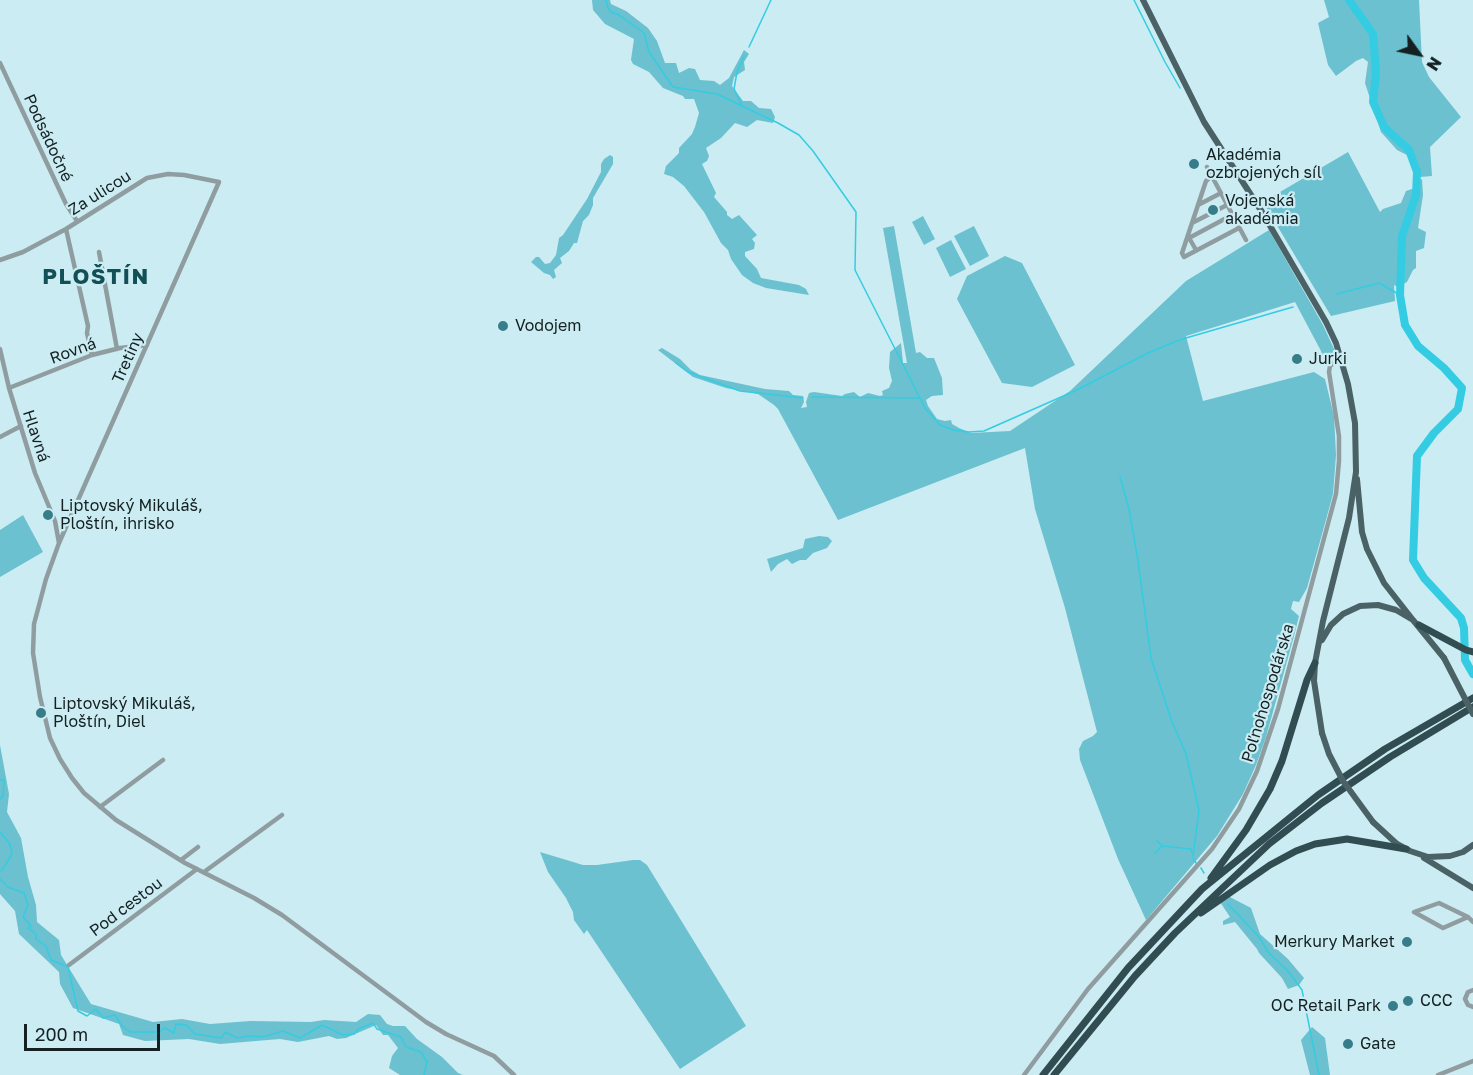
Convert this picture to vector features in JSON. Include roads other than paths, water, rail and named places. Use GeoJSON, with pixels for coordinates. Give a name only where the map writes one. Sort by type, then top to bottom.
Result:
{"type":"FeatureCollection","features":[{"type":"Feature","properties":{"kind":"highway"},"geometry":{"type":"LineString","coordinates":[[1416,623],[1473,652]]}},
{"type":"Feature","properties":{"kind":"highway"},"geometry":{"type":"LineString","coordinates":[[1203,889],[1246,830],[1270,789],[1315,663]]}},
{"type":"Feature","properties":{"kind":"highway"},"geometry":{"type":"LineString","coordinates":[[1043,1075],[1128,968],[1203,889],[1318,795],[1385,749],[1473,698]]}},
{"type":"Feature","properties":{"kind":"highway"},"geometry":{"type":"LineString","coordinates":[[1054,1075],[1135,976],[1175,933],[1269,844],[1322,803],[1390,757],[1473,707]]}},
{"type":"Feature","properties":{"kind":"highway"},"geometry":{"type":"LineString","coordinates":[[1175,933],[1245,881],[1306,847],[1347,839],[1406,849]]}},
{"type":"Feature","properties":{"kind":"main road"},"geometry":{"type":"LineString","coordinates":[[1143,0],[1180,76],[1213,135],[1318,307],[1341,357],[1354,413],[1357,449],[1349,518],[1315,663],[1314,681],[1322,733],[1329,754],[1343,781],[1373,822],[1389,838],[1473,888]]}},
{"type":"Feature","properties":{"kind":"main road"},"geometry":{"type":"LineString","coordinates":[[1356,472],[1362,532],[1367,549],[1384,583],[1444,658],[1473,714]]}},
{"type":"Feature","properties":{"kind":"main road"},"geometry":{"type":"LineString","coordinates":[[1320,643],[1337,618],[1360,606],[1384,606],[1396,610],[1416,623]]}},
{"type":"Feature","properties":{"kind":"main road"},"geometry":{"type":"LineString","coordinates":[[1421,856],[1445,858],[1463,852],[1473,845]]}},
{"type":"Feature","properties":{"kind":"street","name":"Podsádočné"},"geometry":{"type":"LineString","coordinates":[[0,63],[66,204],[77,221]]}},
{"type":"Feature","properties":{"kind":"street"},"geometry":{"type":"LineString","coordinates":[[1207,166],[1246,240]]}},
{"type":"Feature","properties":{"kind":"street","name":"Za ulicou"},"geometry":{"type":"LineString","coordinates":[[0,260],[23,252],[66,229],[147,178],[168,174],[219,182]]}},
{"type":"Feature","properties":{"kind":"street"},"geometry":{"type":"LineString","coordinates":[[1212,176],[1206,181],[1182,254],[1184,257],[1239,228]]}},
{"type":"Feature","properties":{"kind":"street","name":"Tretiny"},"geometry":{"type":"LineString","coordinates":[[219,182],[59,543],[46,579],[33,632],[33,653],[50,738],[60,759],[84,793],[116,820],[181,860],[282,915],[426,1022],[494,1056],[514,1075]]}},
{"type":"Feature","properties":{"kind":"street"},"geometry":{"type":"LineString","coordinates":[[1198,206],[1221,193]]}},
{"type":"Feature","properties":{"kind":"street"},"geometry":{"type":"LineString","coordinates":[[1191,223],[1227,205]]}},
{"type":"Feature","properties":{"kind":"street"},"geometry":{"type":"LineString","coordinates":[[1189,237],[1232,215]]}},
{"type":"Feature","properties":{"kind":"street"},"geometry":{"type":"LineString","coordinates":[[66,229],[88,326],[87,333],[92,355]]}},
{"type":"Feature","properties":{"kind":"street"},"geometry":{"type":"LineString","coordinates":[[1189,237],[1196,250]]}},
{"type":"Feature","properties":{"kind":"street"},"geometry":{"type":"LineString","coordinates":[[99,252],[117,349]]}},
{"type":"Feature","properties":{"kind":"street","name":"Rovná"},"geometry":{"type":"LineString","coordinates":[[9,388],[92,355],[147,345]]}},
{"type":"Feature","properties":{"kind":"street","name":"Hlavná"},"geometry":{"type":"LineString","coordinates":[[0,349],[9,388],[59,543]]}},
{"type":"Feature","properties":{"kind":"street","name":"Poľnohospodárska"},"geometry":{"type":"LineString","coordinates":[[1024,1075],[1088,988],[1212,849],[1239,809],[1257,771],[1278,709],[1336,494],[1340,460],[1339,436],[1336,405],[1329,375],[1330,366],[1341,357]]}},
{"type":"Feature","properties":{"kind":"street"},"geometry":{"type":"LineString","coordinates":[[0,437],[21,426]]}},
{"type":"Feature","properties":{"kind":"street"},"geometry":{"type":"LineString","coordinates":[[100,807],[163,760]]}},
{"type":"Feature","properties":{"kind":"street"},"geometry":{"type":"LineString","coordinates":[[204,872],[282,815]]}},
{"type":"Feature","properties":{"kind":"street"},"geometry":{"type":"LineString","coordinates":[[181,860],[198,847]]}},
{"type":"Feature","properties":{"kind":"street","name":"Pod cestou"},"geometry":{"type":"LineString","coordinates":[[69,965],[197,869]]}},
{"type":"Feature","properties":{"kind":"street"},"geometry":{"type":"LineString","coordinates":[[1468,917],[1443,928],[1414,912],[1439,903],[1468,917],[1473,922]]}},
{"type":"Feature","properties":{"kind":"street"},"geometry":{"type":"LineString","coordinates":[[1472,1008],[1466,999],[1468,992],[1473,990]]}},
{"type":"Feature","properties":{"kind":"street"},"geometry":{"type":"LineString","coordinates":[[1438,1075],[1473,1061]]}},
{"type":"Feature","properties":{"kind":"waterway"},"geometry":{"type":"LineString","coordinates":[[606,0],[611,12],[644,33],[649,52],[673,87],[717,94],[799,135],[813,151],[856,212],[855,270],[925,408],[940,425],[953,430],[984,431],[1077,390],[1148,353],[1179,340],[1293,307]]}},
{"type":"Feature","properties":{"kind":"waterway"},"geometry":{"type":"LineString","coordinates":[[749,47],[771,0]]}},
{"type":"Feature","properties":{"kind":"waterway"},"geometry":{"type":"LineString","coordinates":[[1134,0],[1180,88]]}},
{"type":"Feature","properties":{"kind":"waterway"},"geometry":{"type":"LineString","coordinates":[[1349,0],[1373,34],[1376,73],[1373,102],[1384,127],[1409,150],[1417,172],[1416,195],[1402,236],[1400,295],[1405,325],[1418,346],[1444,368],[1462,388],[1458,409],[1434,433],[1417,456],[1413,560],[1424,578],[1461,618],[1464,628],[1465,660],[1473,674]]}},
{"type":"Feature","properties":{"kind":"waterway"},"geometry":{"type":"LineString","coordinates":[[742,105],[734,89],[737,72],[744,56]]}},
{"type":"Feature","properties":{"kind":"waterway"},"geometry":{"type":"LineString","coordinates":[[1337,294],[1379,283],[1400,295]]}},
{"type":"Feature","properties":{"kind":"waterway"},"geometry":{"type":"LineString","coordinates":[[676,363],[688,372],[740,391],[803,398]]}},
{"type":"Feature","properties":{"kind":"waterway"},"geometry":{"type":"LineString","coordinates":[[812,397],[919,398]]}},
{"type":"Feature","properties":{"kind":"waterway"},"geometry":{"type":"LineString","coordinates":[[1120,477],[1129,509],[1138,561],[1151,658],[1172,722],[1186,754],[1199,810],[1193,856]]}},
{"type":"Feature","properties":{"kind":"waterway"},"geometry":{"type":"LineString","coordinates":[[0,780],[4,780],[3,796],[0,799]]}},
{"type":"Feature","properties":{"kind":"waterway"},"geometry":{"type":"LineString","coordinates":[[0,832],[10,844],[12,854],[0,871]]}},
{"type":"Feature","properties":{"kind":"waterway"},"geometry":{"type":"LineString","coordinates":[[1157,840],[1162,846],[1191,849],[1192,853]]}},
{"type":"Feature","properties":{"kind":"waterway"},"geometry":{"type":"LineString","coordinates":[[1155,853],[1162,846]]}},
{"type":"Feature","properties":{"kind":"waterway"},"geometry":{"type":"LineString","coordinates":[[1193,858],[1196,863]]}},
{"type":"Feature","properties":{"kind":"waterway"},"geometry":{"type":"LineString","coordinates":[[1201,868],[1204,873]]}},
{"type":"Feature","properties":{"kind":"waterway"},"geometry":{"type":"LineString","coordinates":[[0,879],[8,887],[24,893],[28,905],[23,917],[31,926],[28,928],[36,934],[36,939],[46,946],[51,960],[68,967],[78,1011],[87,1016],[96,1009],[103,1018],[115,1015],[122,1026],[130,1032],[159,1032],[165,1028],[174,1033],[176,1024],[186,1025],[195,1034],[222,1038],[225,1032],[237,1038],[263,1037],[283,1031],[300,1038],[322,1025],[343,1035],[354,1034],[358,1029],[373,1023],[377,1029],[401,1037],[406,1047],[421,1052],[427,1062],[424,1075]]}},
{"type":"Feature","properties":{"kind":"waterway"},"geometry":{"type":"LineString","coordinates":[[1228,904],[1259,937],[1268,952],[1288,971],[1302,990],[1319,1075]]}},
{"type":"Feature","properties":{"kind":"place","name":"Akadémia ozbrojených síl"},"geometry":{"type":"Point","coordinates":[1194,164]}},
{"type":"Feature","properties":{"kind":"place","name":"Vojenská akadémia"},"geometry":{"type":"Point","coordinates":[1213,210]}},
{"type":"Feature","properties":{"kind":"place","name":"Vodojem"},"geometry":{"type":"Point","coordinates":[503,326]}},
{"type":"Feature","properties":{"kind":"place","name":"Jurki"},"geometry":{"type":"Point","coordinates":[1297,359]}},
{"type":"Feature","properties":{"kind":"place","name":"Liptovský Mikuláš, Ploštín, ihrisko"},"geometry":{"type":"Point","coordinates":[48,515]}},
{"type":"Feature","properties":{"kind":"place","name":"Liptovský Mikuláš, Ploštín, Diel"},"geometry":{"type":"Point","coordinates":[41,713]}},
{"type":"Feature","properties":{"kind":"place","name":"Merkury Market"},"geometry":{"type":"Point","coordinates":[1407,942]}},
{"type":"Feature","properties":{"kind":"place","name":"CCC"},"geometry":{"type":"Point","coordinates":[1408,1001]}},
{"type":"Feature","properties":{"kind":"place","name":"OC Retail Park"},"geometry":{"type":"Point","coordinates":[1393,1006]}},
{"type":"Feature","properties":{"kind":"place","name":"Gate"},"geometry":{"type":"Point","coordinates":[1348,1044]}},
{"type":"Feature","properties":{"kind":"district","name":"PLOŠTÍN"},"geometry":{"type":"Point","coordinates":[96,277]}}]}
